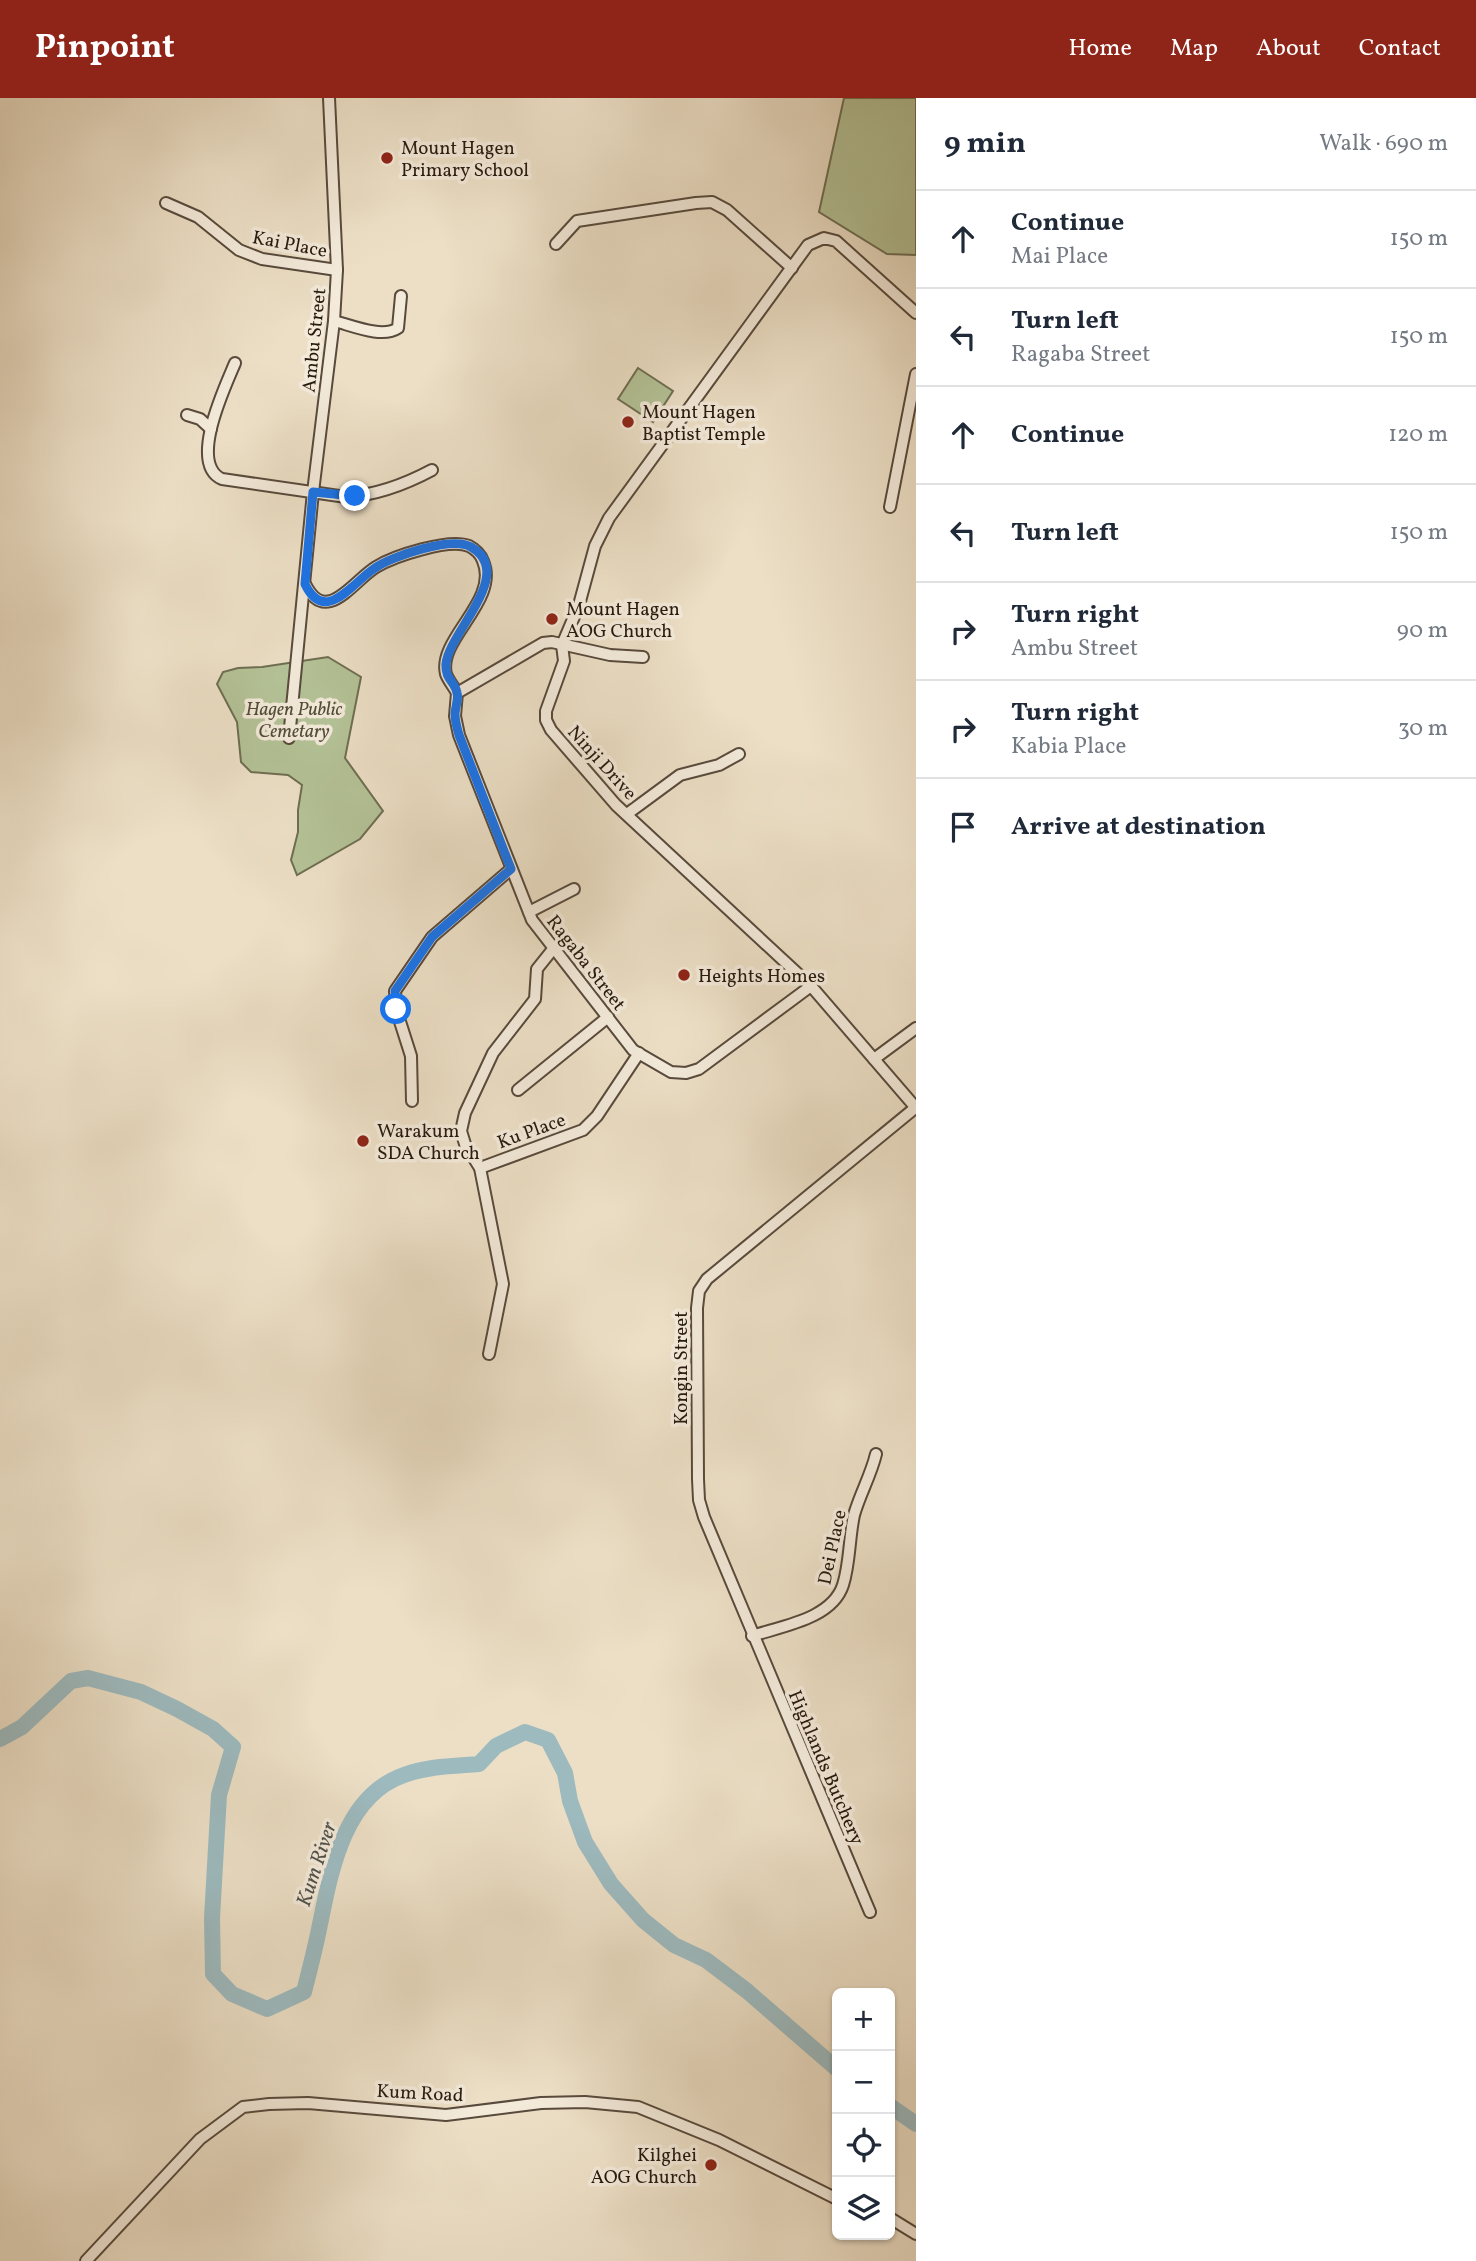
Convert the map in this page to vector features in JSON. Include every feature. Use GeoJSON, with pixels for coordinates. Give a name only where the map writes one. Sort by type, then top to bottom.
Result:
{"type":"FeatureCollection","features":[{"type":"Feature","properties":{"kind":"street","name":"Ambu Street"},"geometry":{"type":"LineString","coordinates":[[289,738],[313,492],[334,321],[337,270],[329,98]]}},
{"type":"Feature","properties":{"kind":"street"},"geometry":{"type":"LineString","coordinates":[[556,244],[577,221],[696,202],[712,202],[727,210],[792,268]]}},
{"type":"Feature","properties":{"kind":"street","name":"Kai Place"},"geometry":{"type":"LineString","coordinates":[[166,204],[198,217],[240,250],[262,258],[337,270]]}},
{"type":"Feature","properties":{"kind":"street","name":"Ninji Drive"},"geometry":{"type":"LineString","coordinates":[[916,313],[836,241],[824,238],[808,245],[609,517],[595,546],[579,605],[562,645],[564,661],[546,711],[546,720],[551,730],[627,814],[811,986],[916,1108]]}},
{"type":"Feature","properties":{"kind":"street"},"geometry":{"type":"LineString","coordinates":[[334,321],[392,332],[398,328],[401,296]]}},
{"type":"Feature","properties":{"kind":"street"},"geometry":{"type":"LineString","coordinates":[[235,363],[211,429],[208,454],[209,467],[222,479],[345,497],[366,496],[402,485],[432,470]]}},
{"type":"Feature","properties":{"kind":"street"},"geometry":{"type":"LineString","coordinates":[[890,507],[916,374]]}},
{"type":"Feature","properties":{"kind":"street"},"geometry":{"type":"LineString","coordinates":[[187,415],[200,419],[211,429]]}},
{"type":"Feature","properties":{"kind":"street","name":"Ragaba Street"},"geometry":{"type":"LineString","coordinates":[[305,584],[311,597],[319,601],[330,601],[350,590],[375,567],[421,550],[456,543],[470,546],[481,556],[487,570],[485,588],[446,662],[446,675],[457,693],[455,716],[459,735],[529,912],[553,949],[633,1050],[671,1072],[687,1073],[698,1069],[811,986]]}},
{"type":"Feature","properties":{"kind":"street"},"geometry":{"type":"LineString","coordinates":[[457,693],[543,643],[552,642],[610,655],[643,657]]}},
{"type":"Feature","properties":{"kind":"street"},"geometry":{"type":"LineString","coordinates":[[627,814],[680,775],[719,765],[739,754]]}},
{"type":"Feature","properties":{"kind":"street"},"geometry":{"type":"LineString","coordinates":[[412,1101],[411,1056],[396,1009],[395,991],[432,937],[511,869]]}},
{"type":"Feature","properties":{"kind":"street"},"geometry":{"type":"LineString","coordinates":[[529,912],[574,889]]}},
{"type":"Feature","properties":{"kind":"street"},"geometry":{"type":"LineString","coordinates":[[489,1354],[503,1284],[480,1168],[465,1144],[461,1131],[465,1113],[493,1053],[535,999],[537,969],[553,949]]}},
{"type":"Feature","properties":{"kind":"street"},"geometry":{"type":"LineString","coordinates":[[518,1090],[608,1017]]}},
{"type":"Feature","properties":{"kind":"street"},"geometry":{"type":"LineString","coordinates":[[874,1059],[916,1028]]}},
{"type":"Feature","properties":{"kind":"street","name":"Ku Place"},"geometry":{"type":"LineString","coordinates":[[480,1168],[583,1130],[597,1116],[639,1053]]}},
{"type":"Feature","properties":{"kind":"street","name":"Kongin Street"},"geometry":{"type":"LineString","coordinates":[[752,1636],[699,1500],[699,1291],[707,1279],[916,1108]]}},
{"type":"Feature","properties":{"kind":"street","name":"Dei Place"},"geometry":{"type":"LineString","coordinates":[[752,1636],[815,1615],[838,1597],[844,1583],[855,1514],[876,1454]]}},
{"type":"Feature","properties":{"kind":"street","name":"Highlands Butchery"},"geometry":{"type":"LineString","coordinates":[[752,1636],[870,1912]]}},
{"type":"Feature","properties":{"kind":"street","name":"Kum Road"},"geometry":{"type":"LineString","coordinates":[[86,2261],[200,2139],[243,2107],[269,2104],[308,2103],[446,2115],[541,2103],[585,2102],[638,2107],[719,2140],[832,2196]]}},
{"type":"Feature","properties":{"kind":"street"},"geometry":{"type":"LineString","coordinates":[[895,2221],[916,2234]]}},
{"type":"Feature","properties":{"kind":"green space"},"geometry":{"type":"Polygon","coordinates":[[[844,98],[916,98],[916,255],[887,254],[819,212],[844,98]]]}},
{"type":"Feature","properties":{"kind":"green space"},"geometry":{"type":"Polygon","coordinates":[[[638,368],[673,391],[653,422],[618,399],[638,368]]]}},
{"type":"Feature","properties":{"kind":"green space","name":"Hagen Public Cemetary"},"geometry":{"type":"Polygon","coordinates":[[[328,657],[361,677],[345,758],[383,811],[360,839],[297,875],[291,860],[298,832],[302,785],[288,775],[251,772],[241,762],[237,722],[217,684],[223,672],[238,668],[328,657]]]}},
{"type":"Feature","properties":{"kind":"waterway","name":"Kum River"},"geometry":{"type":"LineString","coordinates":[[0,1739],[22,1727],[71,1681],[88,1678],[141,1692],[177,1709],[213,1729],[233,1747],[219,1795],[212,1918],[213,1974],[232,1994],[267,2009],[304,1992],[334,1864],[352,1820],[366,1801],[383,1786],[413,1772],[479,1764],[496,1746],[525,1732],[548,1740],[565,1773],[570,1801],[585,1842],[611,1884],[643,1920],[674,1945],[706,1960],[747,1991],[832,2065]]}},
{"type":"Feature","properties":{"kind":"waterway","name":"Kum River"},"geometry":{"type":"LineString","coordinates":[[895,2109],[916,2124]]}},
{"type":"Feature","properties":{"kind":"place","name":"Mount Hagen Primary School"},"geometry":{"type":"Point","coordinates":[387,158]}},
{"type":"Feature","properties":{"kind":"place","name":"Mount Hagen Baptist Temple"},"geometry":{"type":"Point","coordinates":[628,422]}},
{"type":"Feature","properties":{"kind":"place","name":"Mount Hagen AOG Church"},"geometry":{"type":"Point","coordinates":[552,619]}},
{"type":"Feature","properties":{"kind":"place","name":"Heights Homes"},"geometry":{"type":"Point","coordinates":[684,975]}},
{"type":"Feature","properties":{"kind":"place","name":"Warakum SDA Church"},"geometry":{"type":"Point","coordinates":[363,1141]}},
{"type":"Feature","properties":{"kind":"place","name":"Kilghei AOG Church"},"geometry":{"type":"Point","coordinates":[711,2165]}},
{"type":"Feature","properties":{"kind":"route"},"geometry":{"type":"LineString","coordinates":[[355,496],[313,492],[305,584],[311,597],[319,601],[330,601],[350,590],[375,567],[421,550],[456,543],[470,546],[481,556],[487,570],[485,588],[450,651],[446,662],[446,675],[457,693],[455,716],[459,735],[511,869],[432,937],[395,991],[396,1009]]}}]}
